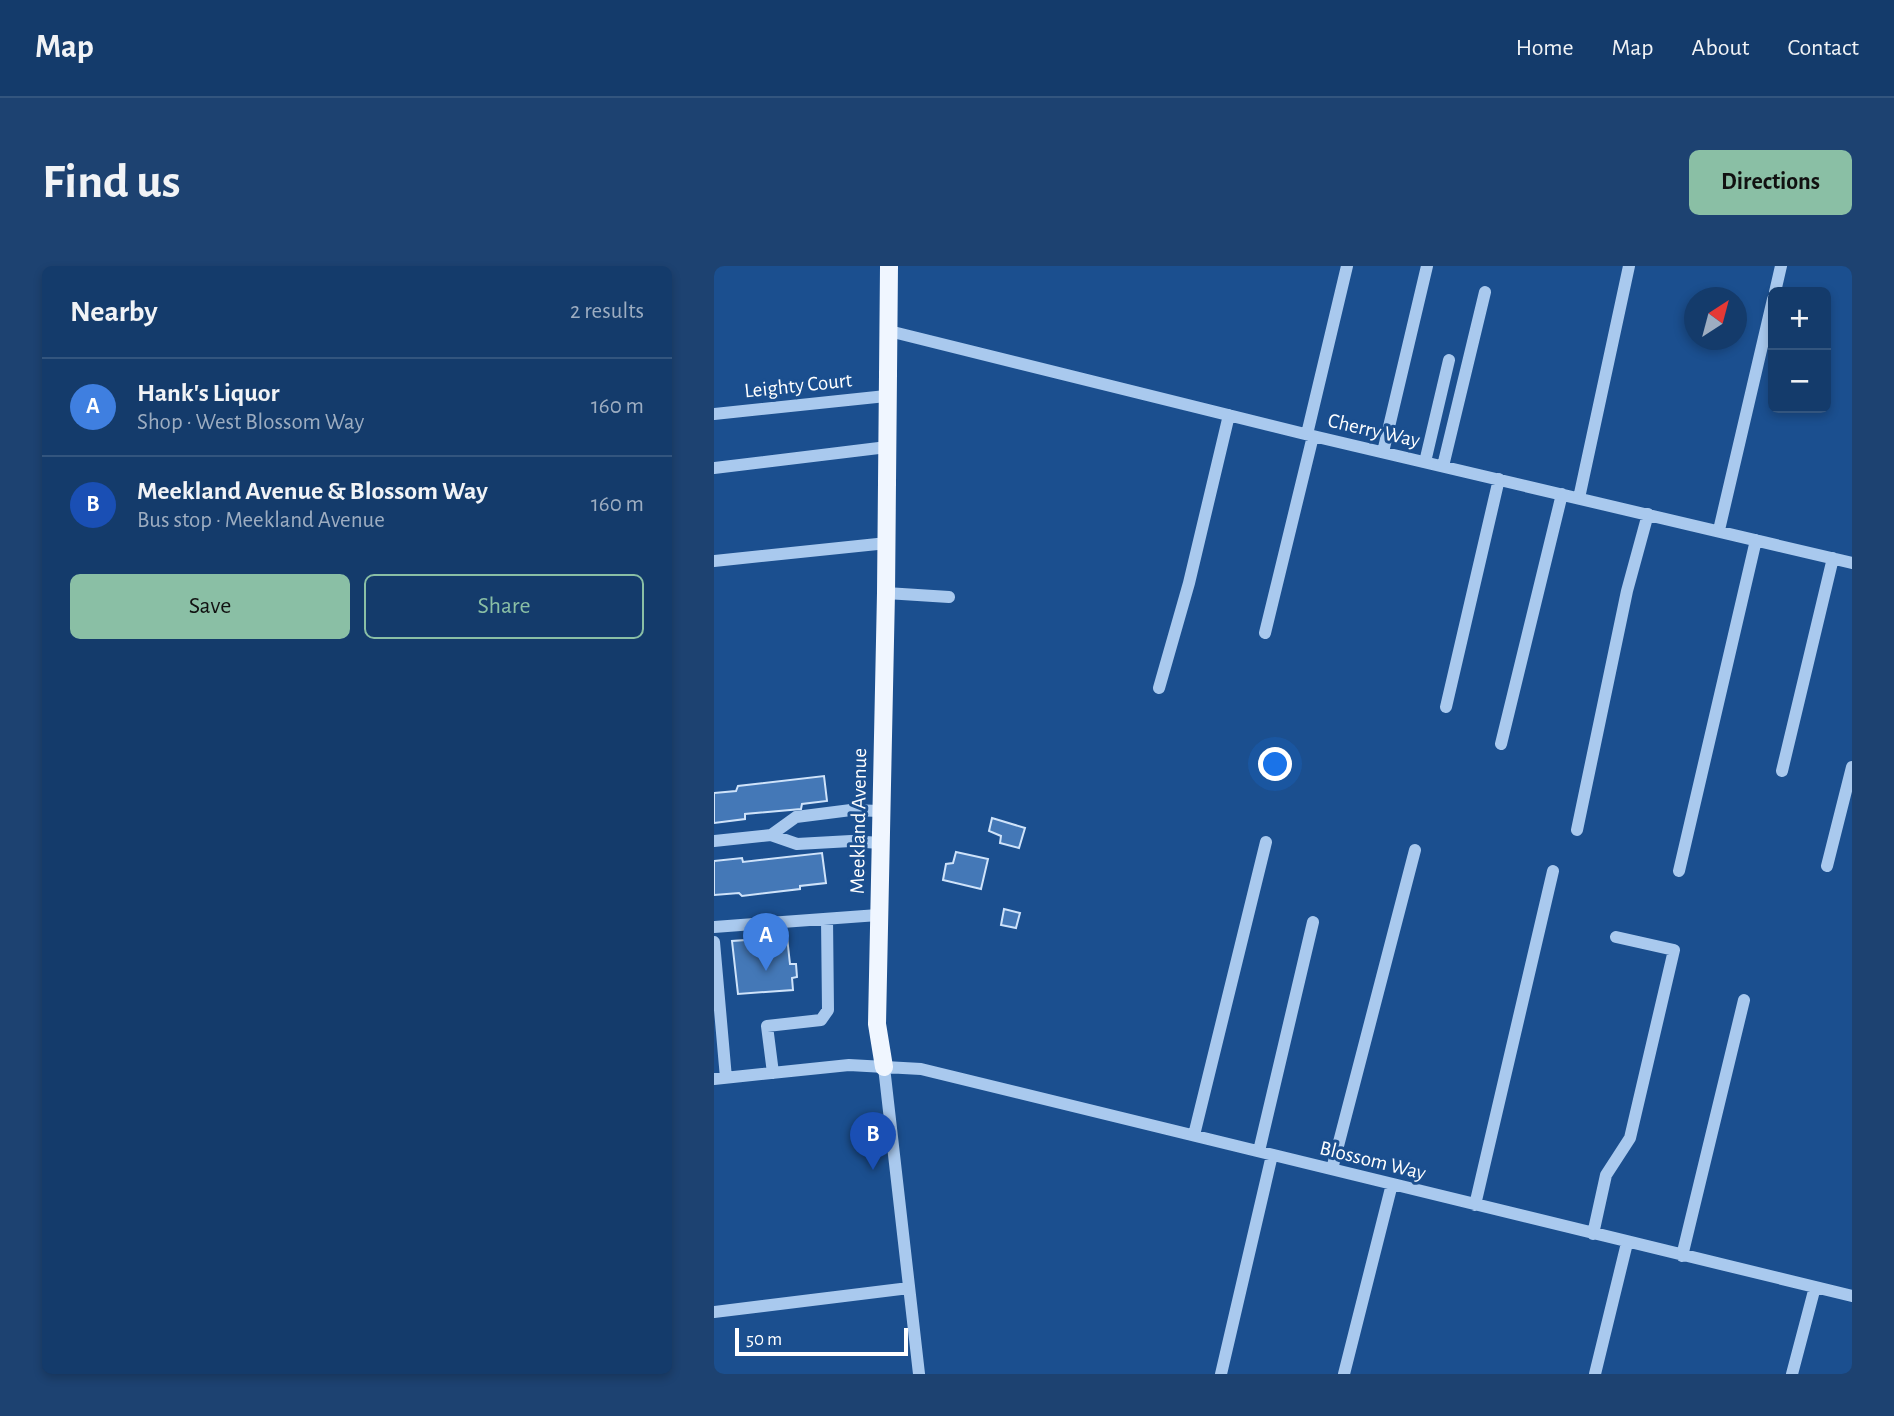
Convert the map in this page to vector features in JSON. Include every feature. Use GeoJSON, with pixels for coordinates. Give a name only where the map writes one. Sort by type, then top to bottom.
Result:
{"type":"FeatureCollection","features":[{"type":"Feature","properties":{"kind":"main road","name":"Meekland Avenue"},"geometry":{"type":"LineString","coordinates":[[884,1067],[877,1024],[887,543],[889,266]]}},
{"type":"Feature","properties":{"kind":"street"},"geometry":{"type":"LineString","coordinates":[[1265,633],[1347,266]]}},
{"type":"Feature","properties":{"kind":"street"},"geometry":{"type":"LineString","coordinates":[[1383,452],[1427,266]]}},
{"type":"Feature","properties":{"kind":"street"},"geometry":{"type":"LineString","coordinates":[[1579,498],[1629,266]]}},
{"type":"Feature","properties":{"kind":"street"},"geometry":{"type":"LineString","coordinates":[[1776,287],[1781,266]]}},
{"type":"Feature","properties":{"kind":"street"},"geometry":{"type":"LineString","coordinates":[[1443,466],[1485,292]]}},
{"type":"Feature","properties":{"kind":"street"},"geometry":{"type":"LineString","coordinates":[[1718,530],[1768,320]]}},
{"type":"Feature","properties":{"kind":"street","name":"Cherry Way"},"geometry":{"type":"LineString","coordinates":[[889,331],[1310,435],[1852,563]]}},
{"type":"Feature","properties":{"kind":"street"},"geometry":{"type":"LineString","coordinates":[[1425,462],[1449,360]]}},
{"type":"Feature","properties":{"kind":"street","name":"Leighty Court"},"geometry":{"type":"LineString","coordinates":[[714,414],[887,396]]}},
{"type":"Feature","properties":{"kind":"street"},"geometry":{"type":"LineString","coordinates":[[1159,688],[1189,583],[1229,415]]}},
{"type":"Feature","properties":{"kind":"street"},"geometry":{"type":"LineString","coordinates":[[714,468],[887,447]]}},
{"type":"Feature","properties":{"kind":"street"},"geometry":{"type":"LineString","coordinates":[[1446,706],[1499,479]]}},
{"type":"Feature","properties":{"kind":"street"},"geometry":{"type":"LineString","coordinates":[[1501,744],[1562,494]]}},
{"type":"Feature","properties":{"kind":"street"},"geometry":{"type":"LineString","coordinates":[[1577,830],[1627,591],[1648,514]]}},
{"type":"Feature","properties":{"kind":"street"},"geometry":{"type":"LineString","coordinates":[[1679,871],[1756,540]]}},
{"type":"Feature","properties":{"kind":"street"},"geometry":{"type":"LineString","coordinates":[[714,561],[887,543]]}},
{"type":"Feature","properties":{"kind":"street"},"geometry":{"type":"LineString","coordinates":[[1782,771],[1833,558]]}},
{"type":"Feature","properties":{"kind":"street"},"geometry":{"type":"LineString","coordinates":[[886,593],[949,597]]}},
{"type":"Feature","properties":{"kind":"street"},"geometry":{"type":"LineString","coordinates":[[1827,866],[1852,767]]}},
{"type":"Feature","properties":{"kind":"street"},"geometry":{"type":"LineString","coordinates":[[771,835],[796,817],[851,810],[880,811]]}},
{"type":"Feature","properties":{"kind":"street"},"geometry":{"type":"LineString","coordinates":[[714,841],[771,835],[797,844],[880,842]]}},
{"type":"Feature","properties":{"kind":"street"},"geometry":{"type":"LineString","coordinates":[[1194,1135],[1266,842]]}},
{"type":"Feature","properties":{"kind":"street"},"geometry":{"type":"LineString","coordinates":[[1332,1170],[1415,850]]}},
{"type":"Feature","properties":{"kind":"street"},"geometry":{"type":"LineString","coordinates":[[1475,1205],[1553,871]]}},
{"type":"Feature","properties":{"kind":"street"},"geometry":{"type":"LineString","coordinates":[[714,927],[878,915]]}},
{"type":"Feature","properties":{"kind":"street"},"geometry":{"type":"LineString","coordinates":[[773,1073],[767,1026],[821,1020],[828,1010],[827,919]]}},
{"type":"Feature","properties":{"kind":"street"},"geometry":{"type":"LineString","coordinates":[[1259,1152],[1313,922]]}},
{"type":"Feature","properties":{"kind":"street"},"geometry":{"type":"LineString","coordinates":[[1593,1234],[1606,1175],[1630,1138],[1674,950],[1616,937]]}},
{"type":"Feature","properties":{"kind":"street"},"geometry":{"type":"LineString","coordinates":[[714,942],[720,1079]]}},
{"type":"Feature","properties":{"kind":"street"},"geometry":{"type":"LineString","coordinates":[[1682,1256],[1744,1000]]}},
{"type":"Feature","properties":{"kind":"street","name":"Blossom Way"},"geometry":{"type":"LineString","coordinates":[[720,1079],[849,1065],[929,1070],[1852,1296]]}},
{"type":"Feature","properties":{"kind":"street","name":"Meekland Avenue"},"geometry":{"type":"LineString","coordinates":[[884,1067],[919,1374]]}},
{"type":"Feature","properties":{"kind":"street"},"geometry":{"type":"LineString","coordinates":[[1221,1374],[1272,1155]]}},
{"type":"Feature","properties":{"kind":"street"},"geometry":{"type":"LineString","coordinates":[[1344,1374],[1392,1184]]}},
{"type":"Feature","properties":{"kind":"street"},"geometry":{"type":"LineString","coordinates":[[1595,1374],[1627,1243]]}},
{"type":"Feature","properties":{"kind":"street"},"geometry":{"type":"LineString","coordinates":[[1792,1374],[1815,1287]]}},
{"type":"Feature","properties":{"kind":"street"},"geometry":{"type":"LineString","coordinates":[[714,1312],[909,1288]]}},
{"type":"Feature","properties":{"kind":"building"},"geometry":{"type":"Polygon","coordinates":[[[824,776],[827,801],[802,804],[801,809],[745,814],[745,819],[714,823],[714,793],[736,791],[738,786],[824,776]]]}},
{"type":"Feature","properties":{"kind":"building"},"geometry":{"type":"Polygon","coordinates":[[[992,818],[1025,828],[1019,848],[1000,843],[1001,836],[989,831],[992,818]]]}},
{"type":"Feature","properties":{"kind":"building"},"geometry":{"type":"Polygon","coordinates":[[[956,852],[988,859],[981,889],[943,880],[946,864],[953,863],[956,852]]]}},
{"type":"Feature","properties":{"kind":"building"},"geometry":{"type":"Polygon","coordinates":[[[822,853],[826,883],[742,896],[739,893],[714,895],[714,861],[742,858],[743,862],[822,853]]]}},
{"type":"Feature","properties":{"kind":"building"},"geometry":{"type":"Polygon","coordinates":[[[1004,909],[1020,913],[1016,928],[1001,925],[1004,909]]]}},
{"type":"Feature","properties":{"kind":"building"},"geometry":{"type":"Polygon","coordinates":[[[787,937],[790,964],[796,964],[797,977],[792,978],[793,990],[738,994],[732,941],[787,937]]]}},
{"type":"Feature","properties":{"kind":"place","name":"Hank's Liquor"},"geometry":{"type":"Point","coordinates":[766,971]}},
{"type":"Feature","properties":{"kind":"place","name":"Meekland Avenue & Blossom Way"},"geometry":{"type":"Point","coordinates":[873,1170]}}]}
